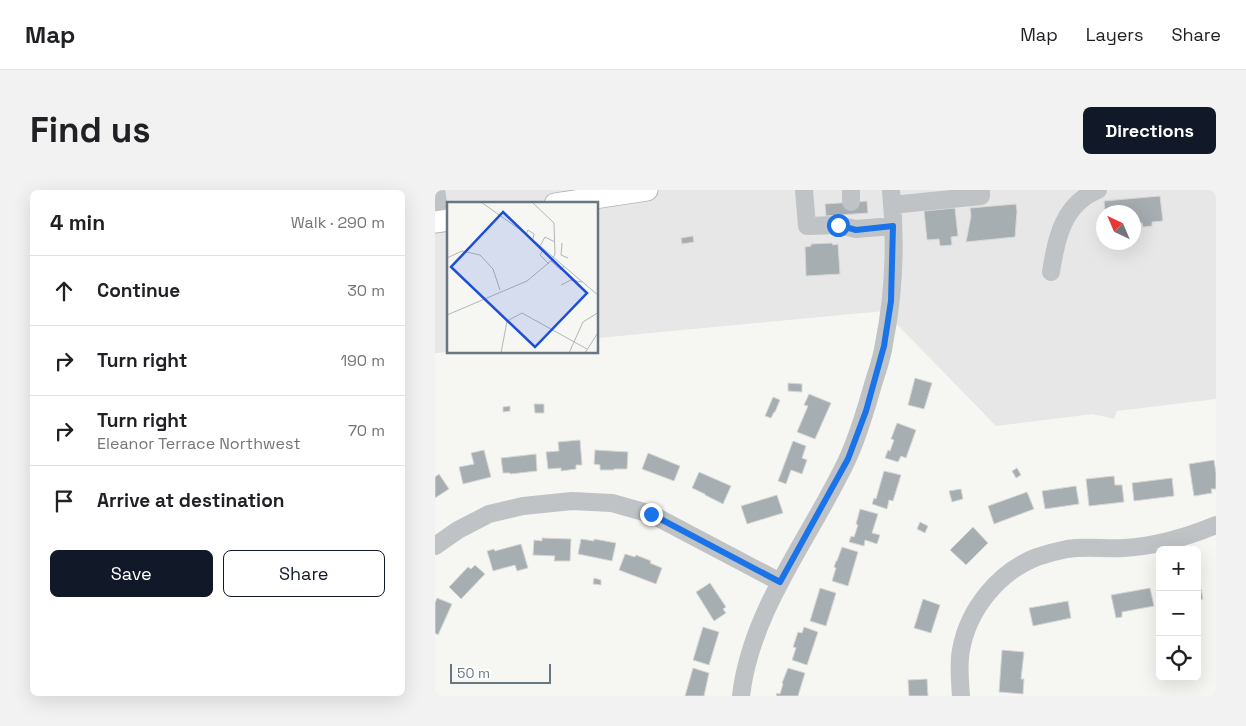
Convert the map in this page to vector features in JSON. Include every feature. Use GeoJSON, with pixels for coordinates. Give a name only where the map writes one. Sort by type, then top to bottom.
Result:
{"type":"FeatureCollection","features":[{"type":"Feature","properties":{"kind":"main road"},"geometry":{"type":"LineString","coordinates":[[568,202],[647,190]]}},
{"type":"Feature","properties":{"kind":"street"},"geometry":{"type":"LineString","coordinates":[[436,190],[442,221]]}},
{"type":"Feature","properties":{"kind":"street"},"geometry":{"type":"LineString","coordinates":[[804,190],[807,226],[838,225],[853,209],[893,226]]}},
{"type":"Feature","properties":{"kind":"street"},"geometry":{"type":"LineString","coordinates":[[741,696],[743,679],[752,645],[759,628],[780,582],[848,459],[866,411],[884,346],[891,301],[893,226],[891,197],[981,196],[981,190]]}},
{"type":"Feature","properties":{"kind":"street"},"geometry":{"type":"LineString","coordinates":[[1051,272],[1055,245],[1065,219],[1079,200],[1098,190]]}},
{"type":"Feature","properties":{"kind":"street"},"geometry":{"type":"LineString","coordinates":[[435,546],[458,530],[489,514],[523,506],[572,501],[612,504],[651,514],[780,582]]}},
{"type":"Feature","properties":{"kind":"street"},"geometry":{"type":"LineString","coordinates":[[961,696],[960,659],[967,628],[978,606],[994,585],[1014,569],[1037,557],[1068,549],[1125,548],[1163,542],[1204,530],[1216,524]]}},
{"type":"Feature","properties":{"kind":"shaded area"},"geometry":{"type":"Polygon","coordinates":[[[435,190],[1216,190],[1216,399],[1117,411],[1114,419],[1093,414],[996,426],[884,311],[599,338],[599,202],[447,202],[447,352],[435,353],[435,190]]]}},
{"type":"Feature","properties":{"kind":"building"},"geometry":{"type":"Polygon","coordinates":[[[1160,196],[1163,221],[1152,222],[1152,226],[1143,227],[1141,223],[1141,205],[1104,205],[1104,201],[1160,196]]]}},
{"type":"Feature","properties":{"kind":"building"},"geometry":{"type":"Polygon","coordinates":[[[867,201],[868,213],[826,216],[825,204],[867,201]]]}},
{"type":"Feature","properties":{"kind":"building"},"geometry":{"type":"Polygon","coordinates":[[[1016,204],[1015,237],[966,242],[971,216],[970,208],[1016,204]]]}},
{"type":"Feature","properties":{"kind":"building"},"geometry":{"type":"Polygon","coordinates":[[[955,208],[958,236],[951,237],[952,245],[940,246],[939,239],[927,240],[924,211],[955,208]]]}},
{"type":"Feature","properties":{"kind":"building"},"geometry":{"type":"Polygon","coordinates":[[[693,236],[694,242],[682,244],[681,238],[693,236]]]}},
{"type":"Feature","properties":{"kind":"building"},"geometry":{"type":"Polygon","coordinates":[[[832,243],[833,245],[838,244],[840,274],[806,276],[805,247],[811,246],[811,244],[832,243]]]}},
{"type":"Feature","properties":{"kind":"building"},"geometry":{"type":"Polygon","coordinates":[[[915,378],[932,383],[924,409],[908,405],[915,378]]]}},
{"type":"Feature","properties":{"kind":"building"},"geometry":{"type":"Polygon","coordinates":[[[788,383],[802,384],[802,392],[788,391],[788,383]]]}},
{"type":"Feature","properties":{"kind":"building"},"geometry":{"type":"Polygon","coordinates":[[[809,394],[831,403],[815,439],[797,432],[808,406],[804,405],[809,394]]]}},
{"type":"Feature","properties":{"kind":"building"},"geometry":{"type":"Polygon","coordinates":[[[773,397],[780,400],[771,418],[765,416],[773,397]]]}},
{"type":"Feature","properties":{"kind":"building"},"geometry":{"type":"Polygon","coordinates":[[[534,404],[544,404],[544,413],[535,413],[534,404]]]}},
{"type":"Feature","properties":{"kind":"building"},"geometry":{"type":"Polygon","coordinates":[[[510,406],[510,411],[503,412],[503,407],[510,406]]]}},
{"type":"Feature","properties":{"kind":"building"},"geometry":{"type":"Polygon","coordinates":[[[897,423],[916,430],[906,458],[901,456],[898,462],[885,458],[894,440],[891,439],[897,423]]]}},
{"type":"Feature","properties":{"kind":"building"},"geometry":{"type":"Polygon","coordinates":[[[580,440],[582,465],[576,465],[576,469],[561,471],[561,468],[548,469],[546,452],[559,451],[558,442],[580,440]]]}},
{"type":"Feature","properties":{"kind":"building"},"geometry":{"type":"Polygon","coordinates":[[[793,441],[806,446],[802,458],[807,460],[802,474],[791,470],[786,484],[778,481],[793,441]]]}},
{"type":"Feature","properties":{"kind":"building"},"geometry":{"type":"Polygon","coordinates":[[[484,450],[491,477],[463,484],[459,467],[474,464],[471,453],[484,450]]]}},
{"type":"Feature","properties":{"kind":"building"},"geometry":{"type":"Polygon","coordinates":[[[595,450],[628,452],[627,469],[600,470],[600,465],[594,464],[595,450]]]}},
{"type":"Feature","properties":{"kind":"building"},"geometry":{"type":"Polygon","coordinates":[[[648,453],[680,466],[674,481],[642,469],[648,453]]]}},
{"type":"Feature","properties":{"kind":"building"},"geometry":{"type":"Polygon","coordinates":[[[536,454],[537,471],[503,473],[501,458],[536,454]]]}},
{"type":"Feature","properties":{"kind":"building"},"geometry":{"type":"Polygon","coordinates":[[[1214,460],[1216,489],[1211,489],[1212,493],[1194,496],[1189,464],[1214,460]]]}},
{"type":"Feature","properties":{"kind":"building"},"geometry":{"type":"Polygon","coordinates":[[[1017,468],[1021,475],[1016,478],[1012,471],[1017,468]]]}},
{"type":"Feature","properties":{"kind":"building"},"geometry":{"type":"Polygon","coordinates":[[[884,471],[901,475],[893,501],[889,500],[887,509],[872,504],[874,498],[876,499],[884,471]]]}},
{"type":"Feature","properties":{"kind":"building"},"geometry":{"type":"Polygon","coordinates":[[[699,472],[731,486],[723,504],[692,488],[699,472]]]}},
{"type":"Feature","properties":{"kind":"building"},"geometry":{"type":"Polygon","coordinates":[[[439,474],[449,489],[435,498],[435,477],[439,474]]]}},
{"type":"Feature","properties":{"kind":"building"},"geometry":{"type":"Polygon","coordinates":[[[1114,476],[1115,485],[1122,485],[1124,502],[1089,506],[1086,479],[1114,476]]]}},
{"type":"Feature","properties":{"kind":"building"},"geometry":{"type":"Polygon","coordinates":[[[1172,478],[1174,496],[1134,501],[1132,483],[1172,478]]]}},
{"type":"Feature","properties":{"kind":"building"},"geometry":{"type":"Polygon","coordinates":[[[1076,486],[1079,504],[1045,509],[1042,491],[1076,486]]]}},
{"type":"Feature","properties":{"kind":"building"},"geometry":{"type":"Polygon","coordinates":[[[961,489],[963,499],[952,502],[949,491],[961,489]]]}},
{"type":"Feature","properties":{"kind":"building"},"geometry":{"type":"Polygon","coordinates":[[[1027,492],[1034,509],[994,524],[988,506],[1027,492]]]}},
{"type":"Feature","properties":{"kind":"building"},"geometry":{"type":"Polygon","coordinates":[[[777,495],[783,513],[747,524],[741,506],[777,495]]]}},
{"type":"Feature","properties":{"kind":"building"},"geometry":{"type":"Polygon","coordinates":[[[860,509],[878,514],[872,533],[880,535],[877,544],[865,540],[864,546],[849,542],[851,536],[854,537],[858,525],[856,524],[860,509]]]}},
{"type":"Feature","properties":{"kind":"building"},"geometry":{"type":"Polygon","coordinates":[[[920,522],[928,526],[925,533],[917,529],[920,522]]]}},
{"type":"Feature","properties":{"kind":"building"},"geometry":{"type":"Polygon","coordinates":[[[973,527],[988,543],[966,565],[950,550],[973,527]]]}},
{"type":"Feature","properties":{"kind":"building"},"geometry":{"type":"Polygon","coordinates":[[[542,538],[571,539],[570,561],[554,561],[555,556],[533,555],[534,540],[542,541],[542,538]]]}},
{"type":"Feature","properties":{"kind":"building"},"geometry":{"type":"Polygon","coordinates":[[[581,539],[616,543],[612,561],[578,554],[581,539]]]}},
{"type":"Feature","properties":{"kind":"building"},"geometry":{"type":"Polygon","coordinates":[[[521,544],[528,568],[517,571],[515,565],[493,571],[487,551],[494,549],[495,551],[521,544]]]}},
{"type":"Feature","properties":{"kind":"building"},"geometry":{"type":"Polygon","coordinates":[[[842,547],[858,552],[848,586],[832,581],[836,568],[834,567],[842,547]]]}},
{"type":"Feature","properties":{"kind":"building"},"geometry":{"type":"Polygon","coordinates":[[[625,554],[635,557],[636,555],[662,568],[656,584],[619,570],[625,554]]]}},
{"type":"Feature","properties":{"kind":"building"},"geometry":{"type":"Polygon","coordinates":[[[475,565],[485,574],[461,599],[449,587],[468,567],[471,569],[475,565]]]}},
{"type":"Feature","properties":{"kind":"building"},"geometry":{"type":"Polygon","coordinates":[[[594,578],[601,580],[601,585],[593,584],[594,578]]]}},
{"type":"Feature","properties":{"kind":"building"},"geometry":{"type":"Polygon","coordinates":[[[710,583],[726,607],[723,609],[726,613],[714,621],[696,592],[710,583]]]}},
{"type":"Feature","properties":{"kind":"building"},"geometry":{"type":"Polygon","coordinates":[[[820,588],[836,593],[826,626],[810,621],[820,588]]]}},
{"type":"Feature","properties":{"kind":"building"},"geometry":{"type":"Polygon","coordinates":[[[1150,588],[1154,606],[1122,612],[1122,617],[1116,618],[1111,595],[1150,588]]]}},
{"type":"Feature","properties":{"kind":"building"},"geometry":{"type":"Polygon","coordinates":[[[437,598],[452,604],[438,635],[435,633],[435,603],[437,598]]]}},
{"type":"Feature","properties":{"kind":"building"},"geometry":{"type":"Polygon","coordinates":[[[923,599],[940,605],[931,633],[914,628],[923,599]]]}},
{"type":"Feature","properties":{"kind":"building"},"geometry":{"type":"Polygon","coordinates":[[[1068,601],[1071,618],[1033,626],[1029,608],[1068,601]]]}},
{"type":"Feature","properties":{"kind":"building"},"geometry":{"type":"Polygon","coordinates":[[[703,627],[719,632],[709,665],[693,660],[703,627]]]}},
{"type":"Feature","properties":{"kind":"building"},"geometry":{"type":"Polygon","coordinates":[[[804,627],[818,632],[807,665],[792,660],[796,648],[793,647],[798,632],[802,633],[804,627]]]}},
{"type":"Feature","properties":{"kind":"building"},"geometry":{"type":"Polygon","coordinates":[[[1002,650],[1024,652],[1021,679],[1024,679],[1023,694],[999,692],[1002,650]]]}},
{"type":"Feature","properties":{"kind":"building"},"geometry":{"type":"Polygon","coordinates":[[[693,668],[709,673],[704,696],[685,696],[693,668]]]}},
{"type":"Feature","properties":{"kind":"building"},"geometry":{"type":"Polygon","coordinates":[[[788,668],[805,673],[798,696],[776,696],[777,693],[780,694],[788,668]]]}},
{"type":"Feature","properties":{"kind":"building"},"geometry":{"type":"Polygon","coordinates":[[[927,679],[928,696],[909,696],[908,680],[927,679]]]}},
{"type":"Feature","properties":{"kind":"route"},"geometry":{"type":"LineString","coordinates":[[651,514],[780,582],[848,459],[866,411],[884,346],[891,301],[893,226],[856,230],[838,225]]}}]}
